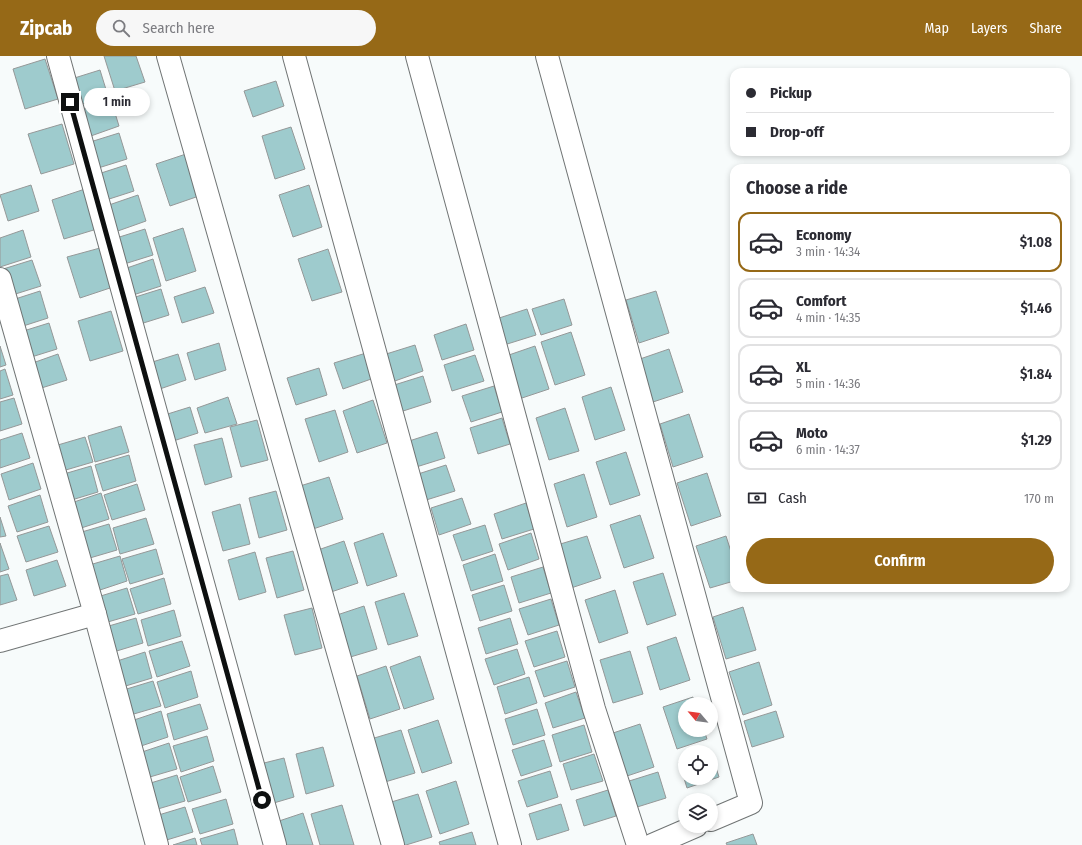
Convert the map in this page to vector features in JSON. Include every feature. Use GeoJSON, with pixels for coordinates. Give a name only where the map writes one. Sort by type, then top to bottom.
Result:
{"type":"FeatureCollection","features":[{"type":"Feature","properties":{"kind":"street"},"geometry":{"type":"LineString","coordinates":[[58,56],[275,845]]}},
{"type":"Feature","properties":{"kind":"street"},"geometry":{"type":"LineString","coordinates":[[168,56],[393,845]]}},
{"type":"Feature","properties":{"kind":"street"},"geometry":{"type":"LineString","coordinates":[[294,56],[510,845]]}},
{"type":"Feature","properties":{"kind":"street"},"geometry":{"type":"LineString","coordinates":[[417,56],[594,709],[638,845]]}},
{"type":"Feature","properties":{"kind":"street"},"geometry":{"type":"LineString","coordinates":[[547,56],[751,803],[718,817]]}},
{"type":"Feature","properties":{"kind":"street"},"geometry":{"type":"LineString","coordinates":[[0,279],[95,614],[157,845]]}},
{"type":"Feature","properties":{"kind":"street"},"geometry":{"type":"LineString","coordinates":[[0,641],[95,614]]}},
{"type":"Feature","properties":{"kind":"street"},"geometry":{"type":"LineString","coordinates":[[652,845],[680,833]]}},
{"type":"Feature","properties":{"kind":"building"},"geometry":{"type":"Polygon","coordinates":[[[104,56],[136,56],[145,82],[115,91],[104,56]]]}},
{"type":"Feature","properties":{"kind":"building"},"geometry":{"type":"Polygon","coordinates":[[[45,59],[58,99],[25,109],[13,69],[45,59]]]}},
{"type":"Feature","properties":{"kind":"building"},"geometry":{"type":"Polygon","coordinates":[[[100,70],[108,96],[76,106],[68,80],[100,70]]]}},
{"type":"Feature","properties":{"kind":"building"},"geometry":{"type":"Polygon","coordinates":[[[276,81],[284,106],[253,117],[244,91],[276,81]]]}},
{"type":"Feature","properties":{"kind":"building"},"geometry":{"type":"Polygon","coordinates":[[[111,100],[119,126],[88,137],[79,111],[111,100]]]}},
{"type":"Feature","properties":{"kind":"building"},"geometry":{"type":"Polygon","coordinates":[[[62,124],[74,164],[41,174],[28,134],[62,124]]]}},
{"type":"Feature","properties":{"kind":"building"},"geometry":{"type":"Polygon","coordinates":[[[291,127],[305,169],[275,179],[262,136],[291,127]]]}},
{"type":"Feature","properties":{"kind":"building"},"geometry":{"type":"Polygon","coordinates":[[[119,133],[127,159],[95,169],[87,143],[119,133]]]}},
{"type":"Feature","properties":{"kind":"building"},"geometry":{"type":"Polygon","coordinates":[[[186,154],[199,196],[170,206],[156,164],[186,154]]]}},
{"type":"Feature","properties":{"kind":"building"},"geometry":{"type":"Polygon","coordinates":[[[126,165],[134,191],[103,201],[95,175],[126,165]]]}},
{"type":"Feature","properties":{"kind":"building"},"geometry":{"type":"Polygon","coordinates":[[[31,185],[39,211],[8,221],[0,195],[31,185]]]}},
{"type":"Feature","properties":{"kind":"building"},"geometry":{"type":"Polygon","coordinates":[[[309,185],[322,227],[293,237],[279,195],[309,185]]]}},
{"type":"Feature","properties":{"kind":"building"},"geometry":{"type":"Polygon","coordinates":[[[85,189],[97,229],[64,239],[52,200],[85,189]]]}},
{"type":"Feature","properties":{"kind":"building"},"geometry":{"type":"Polygon","coordinates":[[[138,195],[146,221],[115,232],[106,206],[138,195]]]}},
{"type":"Feature","properties":{"kind":"building"},"geometry":{"type":"Polygon","coordinates":[[[183,228],[196,271],[166,281],[153,238],[183,228]]]}},
{"type":"Feature","properties":{"kind":"building"},"geometry":{"type":"Polygon","coordinates":[[[145,229],[153,255],[121,265],[113,239],[145,229]]]}},
{"type":"Feature","properties":{"kind":"building"},"geometry":{"type":"Polygon","coordinates":[[[23,230],[31,257],[0,267],[0,238],[23,230]]]}},
{"type":"Feature","properties":{"kind":"building"},"geometry":{"type":"Polygon","coordinates":[[[100,248],[113,287],[80,298],[67,257],[100,248]]]}},
{"type":"Feature","properties":{"kind":"building"},"geometry":{"type":"Polygon","coordinates":[[[328,249],[342,292],[312,301],[298,259],[328,249]]]}},
{"type":"Feature","properties":{"kind":"building"},"geometry":{"type":"Polygon","coordinates":[[[153,259],[161,286],[130,296],[121,270],[153,259]]]}},
{"type":"Feature","properties":{"kind":"building"},"geometry":{"type":"Polygon","coordinates":[[[32,260],[41,286],[9,296],[0,270],[32,260]]]}},
{"type":"Feature","properties":{"kind":"building"},"geometry":{"type":"Polygon","coordinates":[[[205,287],[214,313],[182,323],[174,297],[205,287]]]}},
{"type":"Feature","properties":{"kind":"building"},"geometry":{"type":"Polygon","coordinates":[[[161,289],[169,315],[137,325],[129,299],[161,289]]]}},
{"type":"Feature","properties":{"kind":"building"},"geometry":{"type":"Polygon","coordinates":[[[40,291],[48,318],[17,328],[9,301],[40,291]]]}},
{"type":"Feature","properties":{"kind":"building"},"geometry":{"type":"Polygon","coordinates":[[[656,291],[669,333],[639,343],[626,300],[656,291]]]}},
{"type":"Feature","properties":{"kind":"building"},"geometry":{"type":"Polygon","coordinates":[[[564,299],[572,325],[541,335],[532,309],[564,299]]]}},
{"type":"Feature","properties":{"kind":"building"},"geometry":{"type":"Polygon","coordinates":[[[527,309],[536,335],[504,345],[496,319],[527,309]]]}},
{"type":"Feature","properties":{"kind":"building"},"geometry":{"type":"Polygon","coordinates":[[[111,311],[123,351],[90,361],[78,321],[111,311]]]}},
{"type":"Feature","properties":{"kind":"building"},"geometry":{"type":"Polygon","coordinates":[[[49,323],[57,349],[25,359],[17,333],[49,323]]]}},
{"type":"Feature","properties":{"kind":"building"},"geometry":{"type":"Polygon","coordinates":[[[466,324],[474,350],[442,360],[434,335],[466,324]]]}},
{"type":"Feature","properties":{"kind":"building"},"geometry":{"type":"Polygon","coordinates":[[[571,332],[585,375],[555,385],[541,342],[571,332]]]}},
{"type":"Feature","properties":{"kind":"building"},"geometry":{"type":"Polygon","coordinates":[[[219,343],[226,370],[195,380],[187,353],[219,343]]]}},
{"type":"Feature","properties":{"kind":"building"},"geometry":{"type":"Polygon","coordinates":[[[415,345],[423,371],[392,382],[383,355],[415,345]]]}},
{"type":"Feature","properties":{"kind":"building"},"geometry":{"type":"Polygon","coordinates":[[[0,346],[6,365],[0,367],[0,346]]]}},
{"type":"Feature","properties":{"kind":"building"},"geometry":{"type":"Polygon","coordinates":[[[535,346],[549,389],[519,399],[506,356],[535,346]]]}},
{"type":"Feature","properties":{"kind":"building"},"geometry":{"type":"Polygon","coordinates":[[[669,349],[683,392],[653,402],[640,359],[669,349]]]}},
{"type":"Feature","properties":{"kind":"building"},"geometry":{"type":"Polygon","coordinates":[[[366,353],[374,378],[343,389],[334,363],[366,353]]]}},
{"type":"Feature","properties":{"kind":"building"},"geometry":{"type":"Polygon","coordinates":[[[58,354],[67,380],[35,390],[27,365],[58,354]]]}},
{"type":"Feature","properties":{"kind":"building"},"geometry":{"type":"Polygon","coordinates":[[[178,354],[186,380],[154,391],[146,364],[178,354]]]}},
{"type":"Feature","properties":{"kind":"building"},"geometry":{"type":"Polygon","coordinates":[[[475,355],[484,381],[452,391],[444,365],[475,355]]]}},
{"type":"Feature","properties":{"kind":"building"},"geometry":{"type":"Polygon","coordinates":[[[319,368],[327,395],[296,405],[287,378],[319,368]]]}},
{"type":"Feature","properties":{"kind":"building"},"geometry":{"type":"Polygon","coordinates":[[[5,369],[13,395],[0,399],[0,371],[5,369]]]}},
{"type":"Feature","properties":{"kind":"building"},"geometry":{"type":"Polygon","coordinates":[[[423,376],[431,402],[400,412],[391,386],[423,376]]]}},
{"type":"Feature","properties":{"kind":"building"},"geometry":{"type":"Polygon","coordinates":[[[494,386],[502,412],[471,422],[462,396],[494,386]]]}},
{"type":"Feature","properties":{"kind":"building"},"geometry":{"type":"Polygon","coordinates":[[[611,387],[625,430],[595,440],[582,397],[611,387]]]}},
{"type":"Feature","properties":{"kind":"building"},"geometry":{"type":"Polygon","coordinates":[[[228,397],[237,424],[205,433],[197,408],[228,397]]]}},
{"type":"Feature","properties":{"kind":"building"},"geometry":{"type":"Polygon","coordinates":[[[14,398],[22,424],[0,431],[0,402],[14,398]]]}},
{"type":"Feature","properties":{"kind":"building"},"geometry":{"type":"Polygon","coordinates":[[[373,400],[387,443],[357,453],[343,411],[373,400]]]}},
{"type":"Feature","properties":{"kind":"building"},"geometry":{"type":"Polygon","coordinates":[[[190,407],[198,433],[167,443],[158,417],[190,407]]]}},
{"type":"Feature","properties":{"kind":"building"},"geometry":{"type":"Polygon","coordinates":[[[565,408],[579,451],[549,460],[536,418],[565,408]]]}},
{"type":"Feature","properties":{"kind":"building"},"geometry":{"type":"Polygon","coordinates":[[[335,410],[348,452],[319,462],[305,419],[335,410]]]}},
{"type":"Feature","properties":{"kind":"building"},"geometry":{"type":"Polygon","coordinates":[[[689,414],[703,457],[673,467],[660,424],[689,414]]]}},
{"type":"Feature","properties":{"kind":"building"},"geometry":{"type":"Polygon","coordinates":[[[502,418],[510,444],[478,454],[470,428],[502,418]]]}},
{"type":"Feature","properties":{"kind":"building"},"geometry":{"type":"Polygon","coordinates":[[[257,420],[268,460],[241,467],[230,427],[257,420]]]}},
{"type":"Feature","properties":{"kind":"building"},"geometry":{"type":"Polygon","coordinates":[[[121,426],[129,452],[95,462],[88,436],[121,426]]]}},
{"type":"Feature","properties":{"kind":"building"},"geometry":{"type":"Polygon","coordinates":[[[437,432],[445,458],[413,468],[406,442],[437,432]]]}},
{"type":"Feature","properties":{"kind":"building"},"geometry":{"type":"Polygon","coordinates":[[[22,433],[30,458],[0,468],[0,440],[22,433]]]}},
{"type":"Feature","properties":{"kind":"building"},"geometry":{"type":"Polygon","coordinates":[[[85,437],[93,462],[59,472],[51,447],[85,437]]]}},
{"type":"Feature","properties":{"kind":"building"},"geometry":{"type":"Polygon","coordinates":[[[222,438],[232,477],[205,485],[194,445],[222,438]]]}},
{"type":"Feature","properties":{"kind":"building"},"geometry":{"type":"Polygon","coordinates":[[[626,452],[640,495],[610,505],[596,462],[626,452]]]}},
{"type":"Feature","properties":{"kind":"building"},"geometry":{"type":"Polygon","coordinates":[[[129,455],[136,481],[103,491],[95,465],[129,455]]]}},
{"type":"Feature","properties":{"kind":"building"},"geometry":{"type":"Polygon","coordinates":[[[33,463],[41,489],[9,500],[1,474],[33,463]]]}},
{"type":"Feature","properties":{"kind":"building"},"geometry":{"type":"Polygon","coordinates":[[[446,465],[455,491],[423,501],[415,475],[446,465]]]}},
{"type":"Feature","properties":{"kind":"building"},"geometry":{"type":"Polygon","coordinates":[[[91,466],[98,492],[65,502],[57,476],[91,466]]]}},
{"type":"Feature","properties":{"kind":"building"},"geometry":{"type":"Polygon","coordinates":[[[707,473],[721,516],[691,526],[677,483],[707,473]]]}},
{"type":"Feature","properties":{"kind":"building"},"geometry":{"type":"Polygon","coordinates":[[[584,474],[597,517],[567,527],[554,484],[584,474]]]}},
{"type":"Feature","properties":{"kind":"building"},"geometry":{"type":"Polygon","coordinates":[[[329,477],[343,519],[313,529],[300,486],[329,477]]]}},
{"type":"Feature","properties":{"kind":"building"},"geometry":{"type":"Polygon","coordinates":[[[137,484],[145,510],[112,520],[104,495],[137,484]]]}},
{"type":"Feature","properties":{"kind":"building"},"geometry":{"type":"Polygon","coordinates":[[[276,491],[287,530],[259,538],[249,498],[276,491]]]}},
{"type":"Feature","properties":{"kind":"building"},"geometry":{"type":"Polygon","coordinates":[[[101,493],[109,519],[75,530],[68,504],[101,493]]]}},
{"type":"Feature","properties":{"kind":"building"},"geometry":{"type":"Polygon","coordinates":[[[40,495],[48,522],[17,532],[8,506],[40,495]]]}},
{"type":"Feature","properties":{"kind":"building"},"geometry":{"type":"Polygon","coordinates":[[[462,498],[471,524],[439,535],[431,508],[462,498]]]}},
{"type":"Feature","properties":{"kind":"building"},"geometry":{"type":"Polygon","coordinates":[[[526,503],[534,529],[502,539],[494,514],[526,503]]]}},
{"type":"Feature","properties":{"kind":"building"},"geometry":{"type":"Polygon","coordinates":[[[240,504],[250,544],[223,551],[212,512],[240,504]]]}},
{"type":"Feature","properties":{"kind":"building"},"geometry":{"type":"Polygon","coordinates":[[[640,515],[654,558],[624,568],[610,525],[640,515]]]}},
{"type":"Feature","properties":{"kind":"building"},"geometry":{"type":"Polygon","coordinates":[[[0,517],[6,536],[0,537],[0,517]]]}},
{"type":"Feature","properties":{"kind":"building"},"geometry":{"type":"Polygon","coordinates":[[[146,518],[154,544],[120,554],[113,528],[146,518]]]}},
{"type":"Feature","properties":{"kind":"building"},"geometry":{"type":"Polygon","coordinates":[[[109,524],[117,550],[83,560],[75,534],[109,524]]]}},
{"type":"Feature","properties":{"kind":"building"},"geometry":{"type":"Polygon","coordinates":[[[485,525],[493,551],[462,561],[453,535],[485,525]]]}},
{"type":"Feature","properties":{"kind":"building"},"geometry":{"type":"Polygon","coordinates":[[[49,526],[58,552],[26,562],[17,536],[49,526]]]}},
{"type":"Feature","properties":{"kind":"building"},"geometry":{"type":"Polygon","coordinates":[[[383,533],[397,576],[367,586],[354,543],[383,533]]]}},
{"type":"Feature","properties":{"kind":"building"},"geometry":{"type":"Polygon","coordinates":[[[531,533],[539,559],[508,570],[499,544],[531,533]]]}},
{"type":"Feature","properties":{"kind":"building"},"geometry":{"type":"Polygon","coordinates":[[[587,536],[601,578],[571,588],[557,545],[587,536]]]}},
{"type":"Feature","properties":{"kind":"building"},"geometry":{"type":"Polygon","coordinates":[[[726,536],[730,548],[730,582],[710,588],[696,546],[726,536]]]}},
{"type":"Feature","properties":{"kind":"building"},"geometry":{"type":"Polygon","coordinates":[[[344,541],[358,583],[328,593],[315,551],[344,541]]]}},
{"type":"Feature","properties":{"kind":"building"},"geometry":{"type":"Polygon","coordinates":[[[0,543],[9,569],[0,572],[0,543]]]}},
{"type":"Feature","properties":{"kind":"building"},"geometry":{"type":"Polygon","coordinates":[[[156,549],[163,574],[130,584],[122,559],[156,549]]]}},
{"type":"Feature","properties":{"kind":"building"},"geometry":{"type":"Polygon","coordinates":[[[293,551],[304,590],[277,598],[266,558],[293,551]]]}},
{"type":"Feature","properties":{"kind":"building"},"geometry":{"type":"Polygon","coordinates":[[[255,552],[266,592],[239,600],[228,560],[255,552]]]}},
{"type":"Feature","properties":{"kind":"building"},"geometry":{"type":"Polygon","coordinates":[[[495,554],[503,581],[471,591],[463,565],[495,554]]]}},
{"type":"Feature","properties":{"kind":"building"},"geometry":{"type":"Polygon","coordinates":[[[120,556],[127,581],[94,592],[86,566],[120,556]]]}},
{"type":"Feature","properties":{"kind":"building"},"geometry":{"type":"Polygon","coordinates":[[[57,560],[66,586],[34,596],[26,570],[57,560]]]}},
{"type":"Feature","properties":{"kind":"building"},"geometry":{"type":"Polygon","coordinates":[[[543,567],[551,593],[519,603],[511,577],[543,567]]]}},
{"type":"Feature","properties":{"kind":"building"},"geometry":{"type":"Polygon","coordinates":[[[663,573],[676,615],[647,625],[633,582],[663,573]]]}},
{"type":"Feature","properties":{"kind":"building"},"geometry":{"type":"Polygon","coordinates":[[[8,574],[17,600],[0,605],[0,576],[8,574]]]}},
{"type":"Feature","properties":{"kind":"building"},"geometry":{"type":"Polygon","coordinates":[[[164,578],[171,604],[138,614],[130,589],[164,578]]]}},
{"type":"Feature","properties":{"kind":"building"},"geometry":{"type":"Polygon","coordinates":[[[504,585],[512,611],[480,621],[472,595],[504,585]]]}},
{"type":"Feature","properties":{"kind":"building"},"geometry":{"type":"Polygon","coordinates":[[[127,588],[135,614],[101,624],[94,598],[127,588]]]}},
{"type":"Feature","properties":{"kind":"building"},"geometry":{"type":"Polygon","coordinates":[[[615,590],[628,633],[599,643],[585,600],[615,590]]]}},
{"type":"Feature","properties":{"kind":"building"},"geometry":{"type":"Polygon","coordinates":[[[404,593],[418,636],[388,645],[375,602],[404,593]]]}},
{"type":"Feature","properties":{"kind":"building"},"geometry":{"type":"Polygon","coordinates":[[[551,599],[559,625],[528,635],[519,609],[551,599]]]}},
{"type":"Feature","properties":{"kind":"building"},"geometry":{"type":"Polygon","coordinates":[[[364,606],[377,649],[347,658],[334,616],[364,606]]]}},
{"type":"Feature","properties":{"kind":"building"},"geometry":{"type":"Polygon","coordinates":[[[743,607],[756,650],[726,659],[713,617],[743,607]]]}},
{"type":"Feature","properties":{"kind":"building"},"geometry":{"type":"Polygon","coordinates":[[[312,608],[322,648],[295,655],[284,615],[312,608]]]}},
{"type":"Feature","properties":{"kind":"building"},"geometry":{"type":"Polygon","coordinates":[[[174,610],[181,636],[148,646],[141,620],[174,610]]]}},
{"type":"Feature","properties":{"kind":"building"},"geometry":{"type":"Polygon","coordinates":[[[136,618],[143,643],[110,653],[102,628],[136,618]]]}},
{"type":"Feature","properties":{"kind":"building"},"geometry":{"type":"Polygon","coordinates":[[[510,618],[518,644],[486,654],[478,628],[510,618]]]}},
{"type":"Feature","properties":{"kind":"building"},"geometry":{"type":"Polygon","coordinates":[[[557,631],[565,657],[534,667],[525,641],[557,631]]]}},
{"type":"Feature","properties":{"kind":"building"},"geometry":{"type":"Polygon","coordinates":[[[676,637],[690,680],[660,690],[647,647],[676,637]]]}},
{"type":"Feature","properties":{"kind":"building"},"geometry":{"type":"Polygon","coordinates":[[[182,641],[190,666],[157,677],[149,651],[182,641]]]}},
{"type":"Feature","properties":{"kind":"building"},"geometry":{"type":"Polygon","coordinates":[[[517,649],[525,674],[494,685],[485,659],[517,649]]]}},
{"type":"Feature","properties":{"kind":"building"},"geometry":{"type":"Polygon","coordinates":[[[630,651],[643,694],[613,703],[600,660],[630,651]]]}},
{"type":"Feature","properties":{"kind":"building"},"geometry":{"type":"Polygon","coordinates":[[[145,652],[152,678],[119,688],[111,663],[145,652]]]}},
{"type":"Feature","properties":{"kind":"building"},"geometry":{"type":"Polygon","coordinates":[[[420,656],[434,699],[404,709],[390,667],[420,656]]]}},
{"type":"Feature","properties":{"kind":"building"},"geometry":{"type":"Polygon","coordinates":[[[567,661],[575,687],[544,697],[535,671],[567,661]]]}},
{"type":"Feature","properties":{"kind":"building"},"geometry":{"type":"Polygon","coordinates":[[[759,662],[772,705],[743,715],[729,672],[759,662]]]}},
{"type":"Feature","properties":{"kind":"building"},"geometry":{"type":"Polygon","coordinates":[[[386,666],[400,709],[370,719],[357,676],[386,666]]]}},
{"type":"Feature","properties":{"kind":"building"},"geometry":{"type":"Polygon","coordinates":[[[191,671],[198,697],[165,708],[157,682],[191,671]]]}},
{"type":"Feature","properties":{"kind":"building"},"geometry":{"type":"Polygon","coordinates":[[[529,677],[537,703],[505,714],[497,687],[529,677]]]}},
{"type":"Feature","properties":{"kind":"building"},"geometry":{"type":"Polygon","coordinates":[[[153,681],[161,706],[127,716],[120,691],[153,681]]]}},
{"type":"Feature","properties":{"kind":"building"},"geometry":{"type":"Polygon","coordinates":[[[576,692],[585,718],[553,728],[545,703],[576,692]]]}},
{"type":"Feature","properties":{"kind":"building"},"geometry":{"type":"Polygon","coordinates":[[[678,702],[678,737],[706,737],[707,739],[689,745],[678,745],[677,749],[663,707],[678,702]]]}},
{"type":"Feature","properties":{"kind":"building"},"geometry":{"type":"Polygon","coordinates":[[[200,704],[208,729],[174,740],[167,714],[200,704]]]}},
{"type":"Feature","properties":{"kind":"building"},"geometry":{"type":"Polygon","coordinates":[[[537,709],[545,735],[513,745],[505,719],[537,709]]]}},
{"type":"Feature","properties":{"kind":"building"},"geometry":{"type":"Polygon","coordinates":[[[161,711],[168,737],[135,748],[128,722],[161,711]]]}},
{"type":"Feature","properties":{"kind":"building"},"geometry":{"type":"Polygon","coordinates":[[[776,711],[784,737],[752,747],[744,721],[776,711]]]}},
{"type":"Feature","properties":{"kind":"building"},"geometry":{"type":"Polygon","coordinates":[[[438,720],[452,763],[422,773],[408,730],[438,720]]]}},
{"type":"Feature","properties":{"kind":"building"},"geometry":{"type":"Polygon","coordinates":[[[640,724],[654,767],[624,777],[610,734],[640,724]]]}},
{"type":"Feature","properties":{"kind":"building"},"geometry":{"type":"Polygon","coordinates":[[[584,725],[592,752],[560,762],[552,735],[584,725]]]}},
{"type":"Feature","properties":{"kind":"building"},"geometry":{"type":"Polygon","coordinates":[[[401,730],[415,773],[385,782],[371,739],[401,730]]]}},
{"type":"Feature","properties":{"kind":"building"},"geometry":{"type":"Polygon","coordinates":[[[207,736],[214,761],[181,772],[173,746],[207,736]]]}},
{"type":"Feature","properties":{"kind":"building"},"geometry":{"type":"Polygon","coordinates":[[[544,740],[552,766],[521,776],[512,750],[544,740]]]}},
{"type":"Feature","properties":{"kind":"building"},"geometry":{"type":"Polygon","coordinates":[[[169,743],[177,769],[143,779],[136,754],[169,743]]]}},
{"type":"Feature","properties":{"kind":"building"},"geometry":{"type":"Polygon","coordinates":[[[323,747],[334,786],[306,794],[296,754],[323,747]]]}},
{"type":"Feature","properties":{"kind":"building"},"geometry":{"type":"Polygon","coordinates":[[[594,754],[603,781],[571,790],[563,764],[594,754]]]}},
{"type":"Feature","properties":{"kind":"building"},"geometry":{"type":"Polygon","coordinates":[[[284,758],[294,797],[267,805],[256,765],[284,758]]]}},
{"type":"Feature","properties":{"kind":"building"},"geometry":{"type":"Polygon","coordinates":[[[213,766],[221,792],[188,802],[180,777],[213,766]]]}},
{"type":"Feature","properties":{"kind":"building"},"geometry":{"type":"Polygon","coordinates":[[[550,771],[558,797],[527,807],[518,781],[550,771]]]}},
{"type":"Feature","properties":{"kind":"building"},"geometry":{"type":"Polygon","coordinates":[[[658,772],[666,798],[634,808],[626,782],[658,772]]]}},
{"type":"Feature","properties":{"kind":"building"},"geometry":{"type":"Polygon","coordinates":[[[177,775],[185,801],[151,811],[144,785],[177,775]]]}},
{"type":"Feature","properties":{"kind":"building"},"geometry":{"type":"Polygon","coordinates":[[[456,781],[469,824],[440,834],[426,791],[456,781]]]}},
{"type":"Feature","properties":{"kind":"building"},"geometry":{"type":"Polygon","coordinates":[[[686,785],[696,785],[687,788],[686,785]]]}},
{"type":"Feature","properties":{"kind":"building"},"geometry":{"type":"Polygon","coordinates":[[[608,790],[616,816],[584,826],[576,800],[608,790]]]}},
{"type":"Feature","properties":{"kind":"building"},"geometry":{"type":"Polygon","coordinates":[[[418,794],[432,837],[406,845],[401,845],[388,803],[418,794]]]}},
{"type":"Feature","properties":{"kind":"building"},"geometry":{"type":"Polygon","coordinates":[[[226,799],[233,824],[200,834],[192,809],[226,799]]]}},
{"type":"Feature","properties":{"kind":"building"},"geometry":{"type":"Polygon","coordinates":[[[561,804],[569,830],[537,840],[529,814],[561,804]]]}},
{"type":"Feature","properties":{"kind":"building"},"geometry":{"type":"Polygon","coordinates":[[[342,805],[354,845],[320,845],[311,814],[342,805]]]}},
{"type":"Feature","properties":{"kind":"building"},"geometry":{"type":"Polygon","coordinates":[[[185,807],[193,832],[160,842],[152,817],[185,807]]]}},
{"type":"Feature","properties":{"kind":"building"},"geometry":{"type":"Polygon","coordinates":[[[303,813],[313,845],[279,845],[273,823],[303,813]]]}},
{"type":"Feature","properties":{"kind":"building"},"geometry":{"type":"Polygon","coordinates":[[[234,829],[238,845],[202,845],[200,839],[234,829]]]}},
{"type":"Feature","properties":{"kind":"building"},"geometry":{"type":"Polygon","coordinates":[[[472,832],[476,845],[440,845],[439,842],[472,832]]]}},
{"type":"Feature","properties":{"kind":"building"},"geometry":{"type":"Polygon","coordinates":[[[753,834],[757,845],[727,845],[726,843],[753,834]]]}},
{"type":"Feature","properties":{"kind":"building"},"geometry":{"type":"Polygon","coordinates":[[[195,838],[197,845],[173,845],[195,838]]]}},
{"type":"Feature","properties":{"kind":"route"},"geometry":{"type":"LineString","coordinates":[[70,102],[262,800]]}}]}
